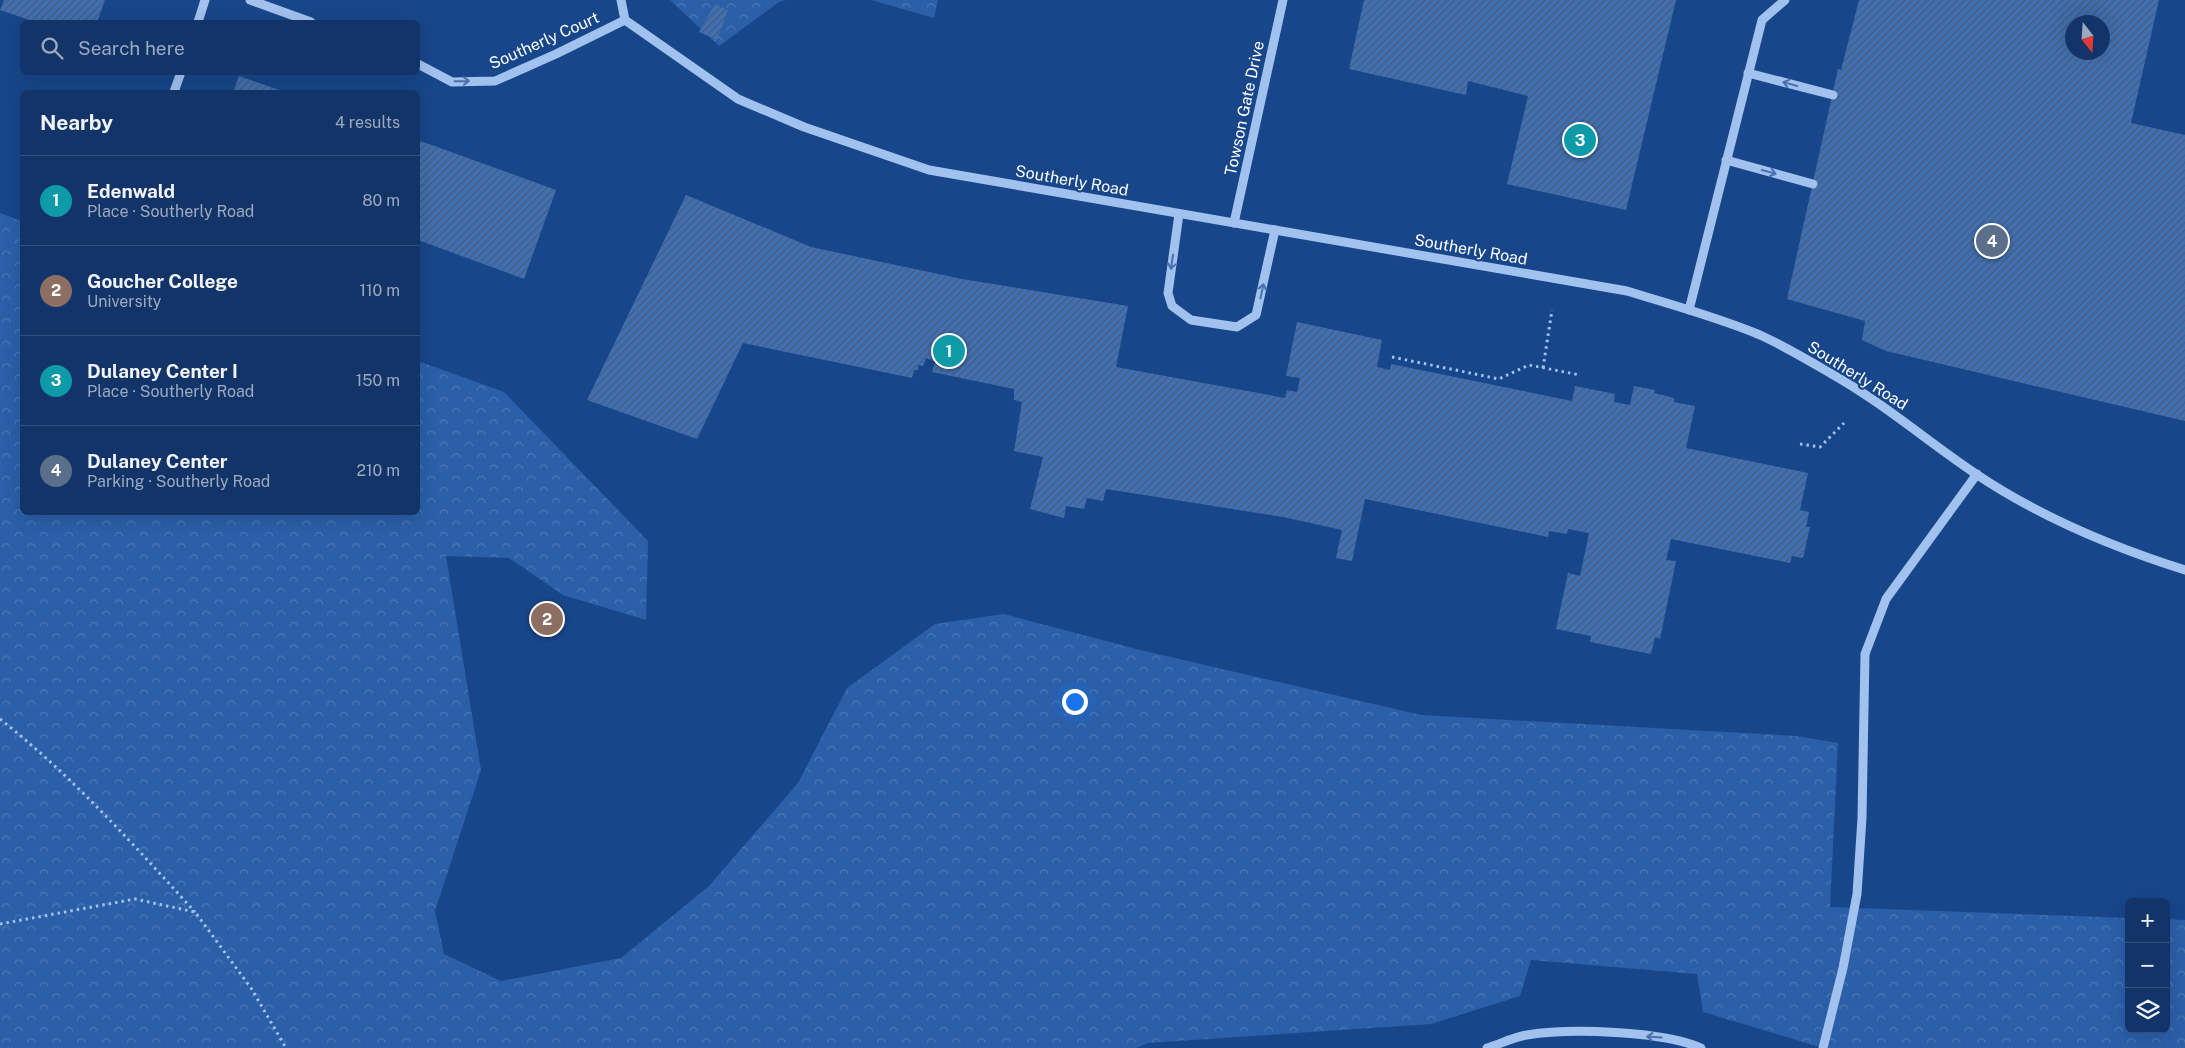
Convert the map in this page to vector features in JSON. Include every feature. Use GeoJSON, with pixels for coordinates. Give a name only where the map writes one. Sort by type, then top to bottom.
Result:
{"type":"FeatureCollection","features":[{"type":"Feature","properties":{"kind":"street"},"geometry":{"type":"LineString","coordinates":[[199,20],[205,0]]}},
{"type":"Feature","properties":{"kind":"street"},"geometry":{"type":"LineString","coordinates":[[250,0],[305,20]]}},
{"type":"Feature","properties":{"kind":"street","name":"Southerly Court"},"geometry":{"type":"LineString","coordinates":[[621,0],[625,20],[708,77]]}},
{"type":"Feature","properties":{"kind":"street","name":"Towson Gate Drive"},"geometry":{"type":"LineString","coordinates":[[1234,223],[1283,0]]}},
{"type":"Feature","properties":{"kind":"street"},"geometry":{"type":"LineString","coordinates":[[1689,310],[1762,20],[1785,0]]}},
{"type":"Feature","properties":{"kind":"street","name":"Southerly Court"},"geometry":{"type":"LineString","coordinates":[[420,65],[452,82],[495,80],[556,54],[625,20]]}},
{"type":"Feature","properties":{"kind":"street"},"geometry":{"type":"LineString","coordinates":[[1748,73],[1833,95]]}},
{"type":"Feature","properties":{"kind":"street"},"geometry":{"type":"LineString","coordinates":[[175,90],[180,75]]}},
{"type":"Feature","properties":{"kind":"street","name":"Southerly Road"},"geometry":{"type":"LineString","coordinates":[[708,77],[738,99],[804,127],[928,170],[1627,291],[1689,310],[1760,336],[1832,374],[1976,474],[2075,529],[2133,554],[2185,570]]}},
{"type":"Feature","properties":{"kind":"street"},"geometry":{"type":"LineString","coordinates":[[1726,160],[1812,184]]}},
{"type":"Feature","properties":{"kind":"street"},"geometry":{"type":"LineString","coordinates":[[1179,214],[1168,293],[1172,306],[1191,320],[1237,327],[1256,315],[1275,230]]}},
{"type":"Feature","properties":{"kind":"street"},"geometry":{"type":"LineString","coordinates":[[1823,1048],[1843,968],[1858,894],[1862,818],[1865,654],[1886,598],[1976,474]]}},
{"type":"Feature","properties":{"kind":"street"},"geometry":{"type":"LineString","coordinates":[[1487,1048],[1527,1035],[1581,1031],[1664,1037],[1686,1041],[1701,1048]]}},
{"type":"Feature","properties":{"kind":"path"},"geometry":{"type":"LineString","coordinates":[[1543,368],[1552,310]]}},
{"type":"Feature","properties":{"kind":"path"},"geometry":{"type":"LineString","coordinates":[[1392,357],[1499,379],[1529,365],[1580,374]]}},
{"type":"Feature","properties":{"kind":"path"},"geometry":{"type":"LineString","coordinates":[[1800,444],[1820,447],[1844,423]]}},
{"type":"Feature","properties":{"kind":"path"},"geometry":{"type":"LineString","coordinates":[[0,719],[41,752],[105,815],[195,912],[251,988],[286,1048]]}},
{"type":"Feature","properties":{"kind":"path"},"geometry":{"type":"LineString","coordinates":[[0,924],[135,899],[195,912]]}},
{"type":"Feature","properties":{"kind":"green space"},"geometry":{"type":"Polygon","coordinates":[[[670,0],[786,0],[779,2],[719,46],[670,0]]]}},
{"type":"Feature","properties":{"kind":"green space"},"geometry":{"type":"Polygon","coordinates":[[[871,0],[938,0],[934,18],[871,0]]]}},
{"type":"Feature","properties":{"kind":"green space"},"geometry":{"type":"Polygon","coordinates":[[[0,213],[20,220],[20,515],[420,515],[420,362],[504,392],[648,541],[646,620],[563,595],[509,558],[446,556],[481,770],[435,911],[444,954],[501,981],[621,958],[709,886],[798,783],[847,688],[935,624],[1004,614],[1136,649],[1421,715],[1796,736],[1838,743],[1830,907],[2125,918],[2125,1033],[2170,1033],[2170,919],[2185,920],[2185,1048],[1823,1048],[1703,1012],[1697,974],[1531,960],[1520,996],[1431,1024],[1148,1043],[1136,1048],[0,1048],[0,213]]]}},
{"type":"Feature","properties":{"kind":"building"},"geometry":{"type":"Polygon","coordinates":[[[4,0],[105,0],[98,20],[29,20],[0,10],[4,0]]]}},
{"type":"Feature","properties":{"kind":"building"},"geometry":{"type":"Polygon","coordinates":[[[1364,0],[1676,0],[1626,210],[1507,184],[1528,96],[1468,81],[1466,95],[1349,69],[1364,0]]]}},
{"type":"Feature","properties":{"kind":"building"},"geometry":{"type":"Polygon","coordinates":[[[1859,0],[2159,0],[2131,123],[2185,135],[2185,421],[1886,351],[1862,340],[1865,321],[1787,299],[1838,69],[1841,70],[1859,0]]]}},
{"type":"Feature","properties":{"kind":"building"},"geometry":{"type":"Polygon","coordinates":[[[715,4],[728,10],[717,40],[699,32],[715,4]]]}},
{"type":"Feature","properties":{"kind":"building"},"geometry":{"type":"Polygon","coordinates":[[[239,76],[279,90],[234,90],[239,76]]]}},
{"type":"Feature","properties":{"kind":"building"},"geometry":{"type":"Polygon","coordinates":[[[420,141],[556,190],[524,279],[420,241],[420,141]]]}},
{"type":"Feature","properties":{"kind":"building"},"geometry":{"type":"Polygon","coordinates":[[[686,195],[811,247],[962,279],[1128,306],[1116,367],[1285,398],[1287,390],[1297,392],[1300,378],[1286,376],[1297,322],[1382,340],[1377,367],[1390,370],[1391,364],[1572,401],[1575,386],[1615,394],[1614,402],[1630,405],[1634,386],[1655,390],[1654,393],[1674,398],[1674,402],[1695,406],[1686,448],[1808,473],[1800,510],[1809,512],[1806,527],[1810,527],[1803,558],[1792,556],[1790,563],[1671,539],[1666,560],[1676,561],[1660,639],[1655,637],[1651,654],[1590,642],[1591,636],[1556,629],[1568,573],[1580,576],[1589,533],[1568,529],[1567,534],[1549,531],[1548,537],[1365,499],[1352,561],[1336,558],[1342,530],[1283,517],[1106,489],[1103,501],[1087,498],[1084,509],[1066,506],[1064,518],[1030,509],[1043,457],[1014,451],[1022,402],[1014,400],[1014,389],[932,372],[935,362],[926,358],[923,366],[918,365],[918,370],[914,370],[912,378],[743,343],[697,439],[587,400],[686,195]]]}},
{"type":"Feature","properties":{"kind":"place","name":"Dulaney Center I"},"geometry":{"type":"Point","coordinates":[1580,140]}},
{"type":"Feature","properties":{"kind":"place","name":"Dulaney Center"},"geometry":{"type":"Point","coordinates":[1992,241]}},
{"type":"Feature","properties":{"kind":"place","name":"Edenwald"},"geometry":{"type":"Point","coordinates":[949,351]}},
{"type":"Feature","properties":{"kind":"place","name":"Goucher College"},"geometry":{"type":"Point","coordinates":[547,619]}}]}
